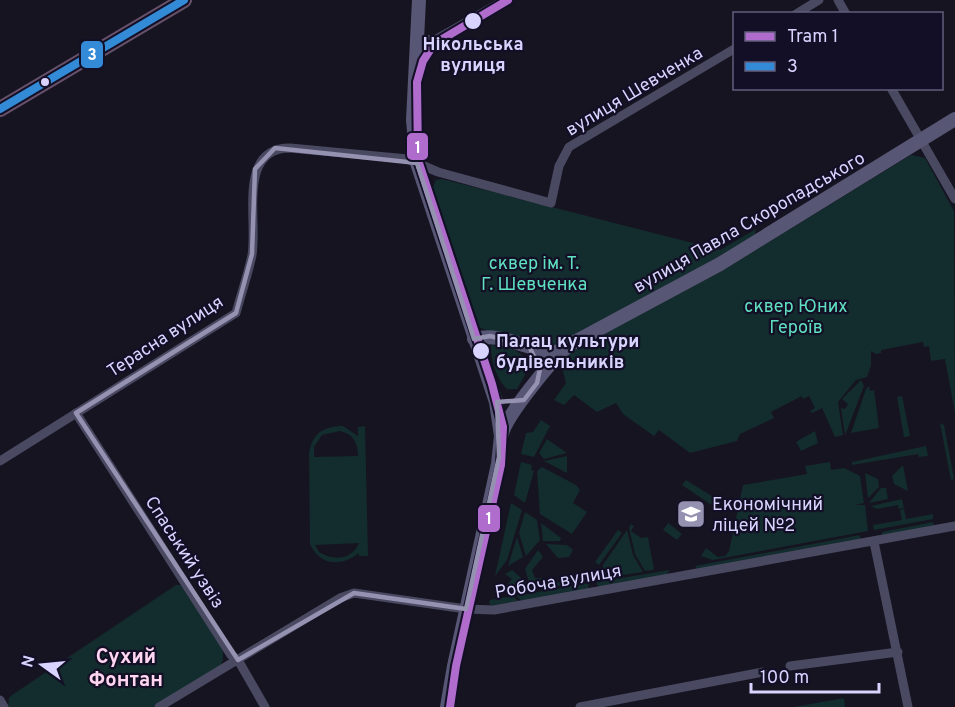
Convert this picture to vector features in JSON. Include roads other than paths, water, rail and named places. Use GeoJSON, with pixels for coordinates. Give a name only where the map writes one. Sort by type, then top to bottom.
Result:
{"type":"FeatureCollection","features":[{"type":"Feature","properties":{"kind":"highway"},"geometry":{"type":"LineString","coordinates":[[0,109],[184,0]]}},
{"type":"Feature","properties":{"kind":"street"},"geometry":{"type":"LineString","coordinates":[[419,0],[413,120],[417,163],[492,391],[499,416],[501,436],[498,464],[447,707]]}},
{"type":"Feature","properties":{"kind":"street"},"geometry":{"type":"LineString","coordinates":[[417,39],[435,39],[505,0]]}},
{"type":"Feature","properties":{"kind":"street"},"geometry":{"type":"LineString","coordinates":[[799,12],[819,0]]}},
{"type":"Feature","properties":{"kind":"street","name":"вулиця Шевченка"},"geometry":{"type":"LineString","coordinates":[[551,203],[559,166],[569,147],[733,51]]}},
{"type":"Feature","properties":{"kind":"street"},"geometry":{"type":"LineString","coordinates":[[892,90],[955,198]]}},
{"type":"Feature","properties":{"kind":"street","name":"вулиця Павла Скоропадського"},"geometry":{"type":"LineString","coordinates":[[501,436],[510,415],[524,400],[559,352],[580,338],[720,264],[955,119]]}},
{"type":"Feature","properties":{"kind":"street","name":"Терасна вулиця"},"geometry":{"type":"LineString","coordinates":[[0,461],[236,314],[252,254],[255,169],[267,152],[275,148],[398,158],[438,172],[551,203]]}},
{"type":"Feature","properties":{"kind":"street"},"geometry":{"type":"LineString","coordinates":[[474,339],[490,336],[544,352],[559,352]]}},
{"type":"Feature","properties":{"kind":"street"},"geometry":{"type":"LineString","coordinates":[[529,346],[538,362],[537,383]]}},
{"type":"Feature","properties":{"kind":"street"},"geometry":{"type":"LineString","coordinates":[[492,391],[511,403],[524,400]]}},
{"type":"Feature","properties":{"kind":"street","name":"Спаський узвіз"},"geometry":{"type":"LineString","coordinates":[[76,413],[231,655],[238,660],[265,707]]}},
{"type":"Feature","properties":{"kind":"street","name":"Робоча вулиця"},"geometry":{"type":"LineString","coordinates":[[159,707],[340,598],[354,593],[466,609],[494,610],[955,526]]}},
{"type":"Feature","properties":{"kind":"street"},"geometry":{"type":"LineString","coordinates":[[874,542],[908,707]]}},
{"type":"Feature","properties":{"kind":"street"},"geometry":{"type":"LineString","coordinates":[[790,666],[898,652]]}},
{"type":"Feature","properties":{"kind":"street"},"geometry":{"type":"LineString","coordinates":[[580,707],[632,702],[763,672]]}},
{"type":"Feature","properties":{"kind":"street"},"geometry":{"type":"LineString","coordinates":[[0,700],[4,707]]}},
{"type":"Feature","properties":{"kind":"tram line","name":"1"},"geometry":{"type":"LineString","coordinates":[[450,707],[456,666],[501,465],[503,427],[492,384],[418,160],[417,82],[423,61],[434,44],[508,0]]}},
{"type":"Feature","properties":{"kind":"place","name":"Нікольська вулиця"},"geometry":{"type":"Point","coordinates":[473,21]}},
{"type":"Feature","properties":{"kind":"place","name":"Палац культури будівельників"},"geometry":{"type":"Point","coordinates":[481,351]}},
{"type":"Feature","properties":{"kind":"place","name":"Економічний ліцей №2"},"geometry":{"type":"Point","coordinates":[691,514]}},
{"type":"Feature","properties":{"kind":"district","name":"Сухий Фонтан"},"geometry":{"type":"Point","coordinates":[126,668]}},
{"type":"Feature","properties":{"kind":"park label","name":"сквер ім. Т. Г. Шевченка"},"geometry":{"type":"Point","coordinates":[534,273]}},
{"type":"Feature","properties":{"kind":"park label","name":"сквер Юних Героїв"},"geometry":{"type":"Point","coordinates":[796,316]}}]}
